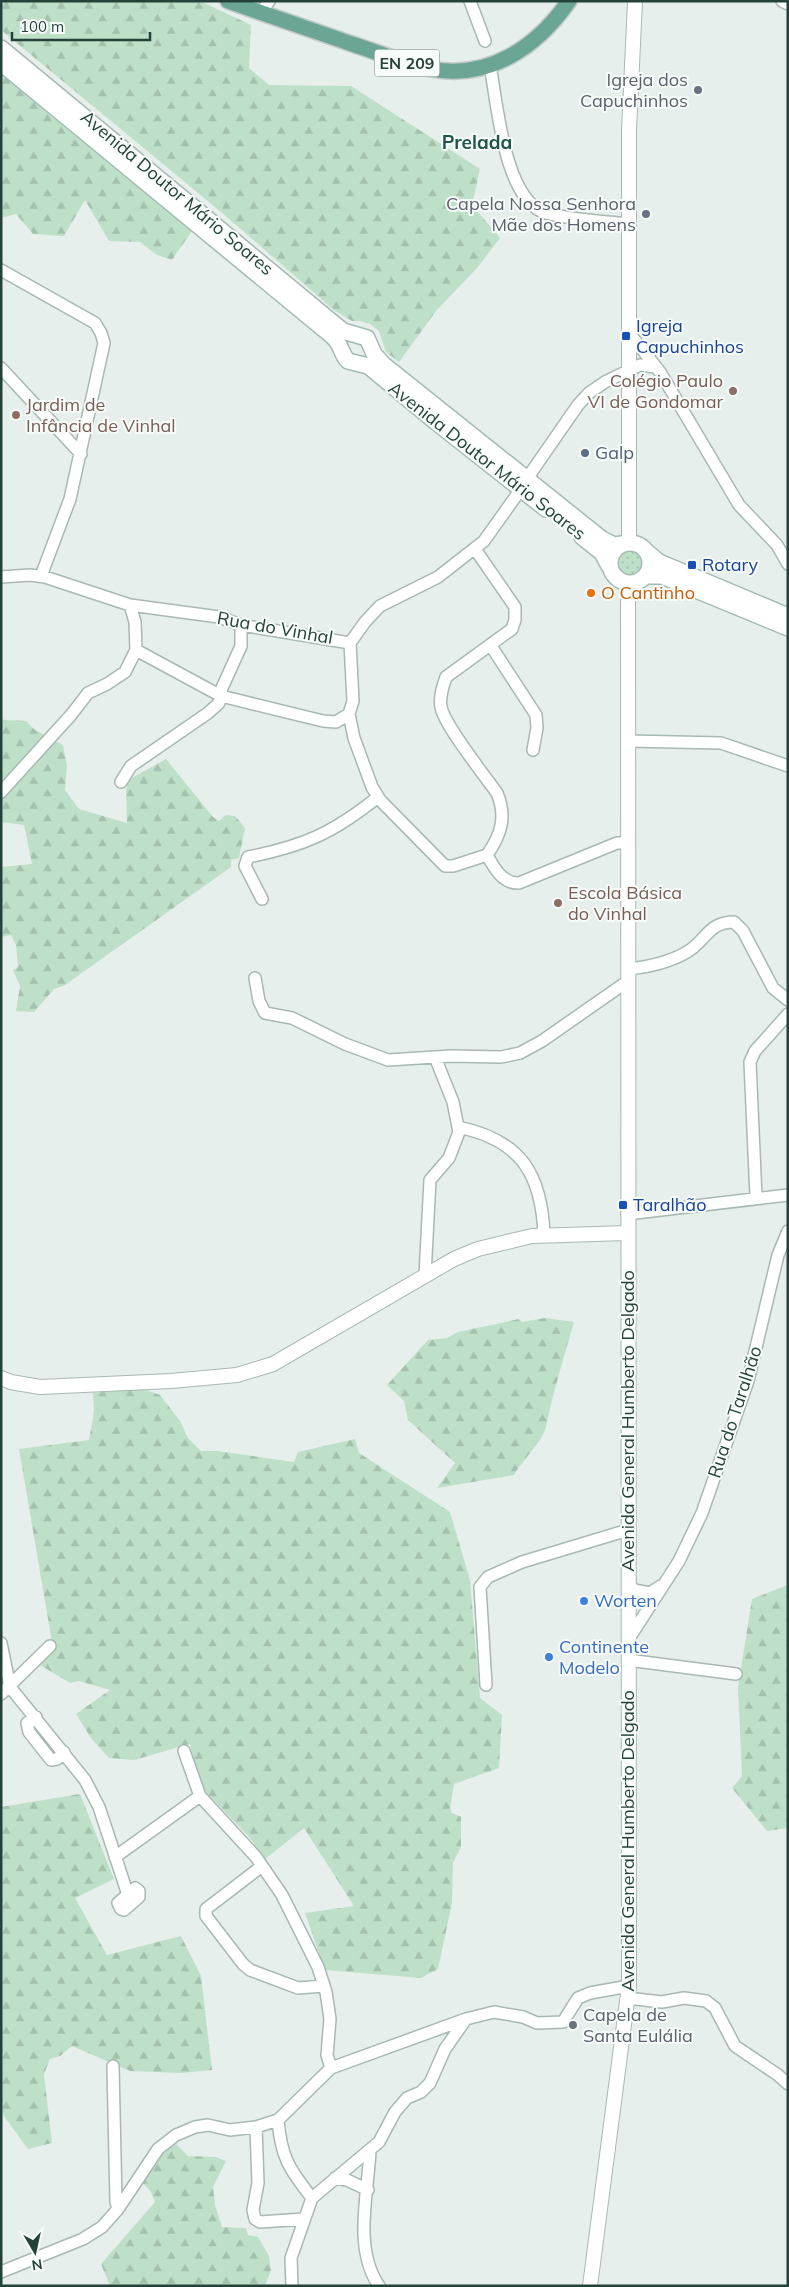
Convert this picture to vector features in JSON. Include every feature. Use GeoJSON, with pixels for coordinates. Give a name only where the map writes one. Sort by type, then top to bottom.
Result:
{"type":"FeatureCollection","features":[{"type":"Feature","properties":{"kind":"main road","name":"EN 209"},"geometry":{"type":"LineString","coordinates":[[238,3],[265,7],[415,65],[432,69],[470,70],[490,65],[523,50],[536,40],[557,18],[569,1]]}},
{"type":"Feature","properties":{"kind":"main road","name":"Avenida Doutor Mário Soares"},"geometry":{"type":"LineString","coordinates":[[1,48],[343,331],[367,338],[374,354],[383,364],[599,550],[605,556],[609,566]]}},
{"type":"Feature","properties":{"kind":"main road","name":"Avenida Doutor Mário Soares"},"geometry":{"type":"LineString","coordinates":[[1,63],[332,336],[342,348],[348,361],[368,366],[524,484],[602,539],[614,545],[626,543]]}},
{"type":"Feature","properties":{"kind":"main road"},"geometry":{"type":"LineString","coordinates":[[342,348],[346,340],[354,335]]}},
{"type":"Feature","properties":{"kind":"main road"},"geometry":{"type":"LineString","coordinates":[[357,364],[367,361],[372,347]]}},
{"type":"Feature","properties":{"kind":"main road"},"geometry":{"type":"LineString","coordinates":[[646,551],[650,564],[646,576],[641,580],[628,584],[615,578],[609,566],[612,552],[626,543],[642,546],[659,562],[788,616]]}},
{"type":"Feature","properties":{"kind":"main road"},"geometry":{"type":"LineString","coordinates":[[646,576],[662,576],[788,628]]}},
{"type":"Feature","properties":{"kind":"street"},"geometry":{"type":"LineString","coordinates":[[470,1],[485,41]]}},
{"type":"Feature","properties":{"kind":"street"},"geometry":{"type":"LineString","coordinates":[[626,543],[630,334],[629,130],[635,1]]}},
{"type":"Feature","properties":{"kind":"street"},"geometry":{"type":"LineString","coordinates":[[782,1],[788,4]]}},
{"type":"Feature","properties":{"kind":"street"},"geometry":{"type":"LineString","coordinates":[[490,65],[510,168],[528,201],[546,213],[629,224]]}},
{"type":"Feature","properties":{"kind":"street"},"geometry":{"type":"LineString","coordinates":[[1,270],[95,323],[104,343],[70,500],[41,576]]}},
{"type":"Feature","properties":{"kind":"street"},"geometry":{"type":"LineString","coordinates":[[630,334],[655,367],[739,505],[778,545],[788,564]]}},
{"type":"Feature","properties":{"kind":"street"},"geometry":{"type":"LineString","coordinates":[[629,370],[640,365],[655,367]]}},
{"type":"Feature","properties":{"kind":"street"},"geometry":{"type":"LineString","coordinates":[[1,368],[81,454]]}},
{"type":"Feature","properties":{"kind":"street","name":"Rua do Vinhal"},"geometry":{"type":"LineString","coordinates":[[1,578],[41,576],[130,605],[219,617],[242,625],[350,643],[365,622],[380,606],[438,577],[475,549],[493,531],[578,405],[589,393],[605,382],[629,370]]}},
{"type":"Feature","properties":{"kind":"street"},"geometry":{"type":"LineString","coordinates":[[350,643],[353,701],[349,714],[354,738],[372,787],[378,797],[445,866],[453,866],[487,855],[497,842],[502,826],[501,802],[497,793],[447,723],[440,707],[442,688],[446,676],[491,646],[512,629],[515,620],[515,607],[475,549]]}},
{"type":"Feature","properties":{"kind":"street","name":"Avenida General Humberto Delgado"},"geometry":{"type":"LineString","coordinates":[[590,2286],[628,1992],[628,584]]}},
{"type":"Feature","properties":{"kind":"street"},"geometry":{"type":"LineString","coordinates":[[1,792],[71,715],[88,693],[107,684],[125,672],[136,650],[135,622],[130,605]]}},
{"type":"Feature","properties":{"kind":"street"},"geometry":{"type":"LineString","coordinates":[[121,782],[131,766],[208,713],[219,703],[222,688],[241,646],[242,625]]}},
{"type":"Feature","properties":{"kind":"street"},"geometry":{"type":"LineString","coordinates":[[491,646],[536,715],[537,728],[533,750]]}},
{"type":"Feature","properties":{"kind":"street"},"geometry":{"type":"LineString","coordinates":[[136,650],[221,696],[323,721],[336,722],[349,714]]}},
{"type":"Feature","properties":{"kind":"street"},"geometry":{"type":"LineString","coordinates":[[628,741],[721,743],[788,766]]}},
{"type":"Feature","properties":{"kind":"street"},"geometry":{"type":"LineString","coordinates":[[262,899],[245,866],[248,857],[285,850],[321,836],[353,817],[378,797]]}},
{"type":"Feature","properties":{"kind":"street"},"geometry":{"type":"LineString","coordinates":[[487,855],[493,866],[512,884],[519,883],[617,843],[627,843]]}},
{"type":"Feature","properties":{"kind":"street"},"geometry":{"type":"LineString","coordinates":[[255,978],[259,1001],[265,1013],[292,1018],[345,1044],[388,1060],[435,1057],[501,1057],[520,1053],[542,1041],[628,975],[689,951],[711,929],[723,922],[734,922],[743,931],[773,988],[788,1000]]}},
{"type":"Feature","properties":{"kind":"street"},"geometry":{"type":"LineString","coordinates":[[756,1197],[750,1062],[755,1050],[788,1014]]}},
{"type":"Feature","properties":{"kind":"street"},"geometry":{"type":"LineString","coordinates":[[425,1275],[430,1180],[449,1158],[459,1132],[454,1102],[435,1057]]}},
{"type":"Feature","properties":{"kind":"street"},"geometry":{"type":"LineString","coordinates":[[458,1127],[478,1131],[503,1144],[532,1172],[540,1195],[544,1236]]}},
{"type":"Feature","properties":{"kind":"street"},"geometry":{"type":"LineString","coordinates":[[627,1214],[756,1197],[788,1195]]}},
{"type":"Feature","properties":{"kind":"street","name":"Rua do Taralhão"},"geometry":{"type":"LineString","coordinates":[[628,1640],[679,1561],[702,1513],[748,1381],[778,1255],[788,1231]]}},
{"type":"Feature","properties":{"kind":"street"},"geometry":{"type":"LineString","coordinates":[[1,1378],[11,1382],[40,1387],[171,1381],[236,1375],[273,1364],[425,1275],[454,1259],[478,1249],[513,1240],[544,1236],[627,1233]]}},
{"type":"Feature","properties":{"kind":"street"},"geometry":{"type":"LineString","coordinates":[[486,1685],[480,1587],[488,1577],[522,1562],[628,1530]]}},
{"type":"Feature","properties":{"kind":"street"},"geometry":{"type":"LineString","coordinates":[[628,1582],[634,1590],[650,1593],[663,1585]]}},
{"type":"Feature","properties":{"kind":"street"},"geometry":{"type":"LineString","coordinates":[[1,1643],[6,1690],[36,1717],[27,1723],[29,1732],[51,1760],[57,1759],[64,1752],[84,1780],[99,1807],[128,1895]]}},
{"type":"Feature","properties":{"kind":"street"},"geometry":{"type":"LineString","coordinates":[[6,1690],[50,1646]]}},
{"type":"Feature","properties":{"kind":"street"},"geometry":{"type":"LineString","coordinates":[[628,1660],[736,1674]]}},
{"type":"Feature","properties":{"kind":"street"},"geometry":{"type":"LineString","coordinates":[[184,1751],[200,1796],[256,1857],[282,1895],[318,1967],[324,1986],[330,2019],[327,2055],[331,2068]]}},
{"type":"Feature","properties":{"kind":"street"},"geometry":{"type":"LineString","coordinates":[[115,1857],[200,1796]]}},
{"type":"Feature","properties":{"kind":"street"},"geometry":{"type":"LineString","coordinates":[[262,1866],[206,1910],[206,1916],[243,1964],[250,1970],[298,1988],[324,1986]]}},
{"type":"Feature","properties":{"kind":"street"},"geometry":{"type":"LineString","coordinates":[[1,2272],[83,2240],[102,2227],[118,2209],[158,2149],[176,2135],[195,2127],[208,2125],[230,2130],[256,2127],[278,2120],[331,2068],[466,2019],[494,2012],[523,2017],[537,2023],[564,2022],[578,1998],[590,1993],[628,1992],[662,2002],[684,1998],[706,2001],[715,2008],[735,2046],[788,2084]]}},
{"type":"Feature","properties":{"kind":"street"},"geometry":{"type":"LineString","coordinates":[[292,2286],[291,2258],[312,2198],[370,2151],[379,2142],[395,2112],[407,2098],[421,2092],[430,2083],[445,2050],[466,2019]]}},
{"type":"Feature","properties":{"kind":"street"},"geometry":{"type":"LineString","coordinates":[[113,2066],[116,2202],[118,2209]]}},
{"type":"Feature","properties":{"kind":"street"},"geometry":{"type":"LineString","coordinates":[[278,2120],[280,2144],[286,2162],[312,2198]]}},
{"type":"Feature","properties":{"kind":"street"},"geometry":{"type":"LineString","coordinates":[[256,2127],[258,2183],[252,2210],[255,2219],[260,2222],[304,2219]]}},
{"type":"Feature","properties":{"kind":"street"},"geometry":{"type":"LineString","coordinates":[[370,2151],[365,2222],[365,2255],[371,2273],[379,2286]]}},
{"type":"Feature","properties":{"kind":"street"},"geometry":{"type":"LineString","coordinates":[[335,2178],[347,2180],[368,2190]]}},
{"type":"Feature","properties":{"kind":"green space"},"geometry":{"type":"Polygon","coordinates":[[[1,1],[200,1],[251,25],[249,68],[269,85],[351,86],[480,169],[472,205],[500,238],[478,267],[436,311],[399,362],[386,352],[379,331],[370,324],[352,321],[334,310],[221,212],[1,30],[1,1]]]}},
{"type":"Feature","properties":{"kind":"green space"},"geometry":{"type":"Polygon","coordinates":[[[1,72],[192,231],[172,260],[157,255],[140,242],[109,241],[85,200],[64,236],[33,234],[16,214],[1,218],[1,72]]]}},
{"type":"Feature","properties":{"kind":"green space"},"geometry":{"type":"Polygon","coordinates":[[[629,549],[639,553],[643,563],[639,573],[629,577],[619,573],[615,563],[619,553],[629,549]]]}},
{"type":"Feature","properties":{"kind":"green space"},"geometry":{"type":"Polygon","coordinates":[[[1,718],[4,720],[26,721],[35,730],[63,745],[67,765],[65,790],[79,809],[127,823],[126,791],[128,780],[166,759],[213,817],[219,821],[226,815],[235,816],[245,828],[239,858],[231,860],[231,867],[65,985],[54,989],[34,1012],[16,1011],[20,986],[13,970],[18,967],[16,945],[11,935],[1,937],[1,867],[32,864],[24,825],[1,822],[1,718]]]}},
{"type":"Feature","properties":{"kind":"green space"},"geometry":{"type":"Polygon","coordinates":[[[545,1318],[574,1322],[546,1427],[541,1439],[514,1475],[437,1488],[455,1463],[408,1420],[404,1401],[387,1385],[428,1340],[447,1338],[458,1332],[519,1319],[522,1322],[545,1318]]]}},
{"type":"Feature","properties":{"kind":"green space"},"geometry":{"type":"Polygon","coordinates":[[[137,1389],[160,1395],[180,1421],[188,1438],[201,1451],[217,1451],[294,1462],[298,1452],[355,1439],[359,1453],[450,1512],[470,1580],[480,1698],[502,1715],[499,1768],[454,1784],[450,1808],[452,1813],[461,1817],[461,1847],[453,1863],[452,1903],[438,1969],[421,1978],[325,1970],[305,1913],[354,1906],[304,1828],[265,1859],[249,1837],[201,1787],[190,1744],[134,1760],[109,1758],[91,1738],[76,1714],[110,1690],[79,1681],[70,1683],[40,1665],[52,1649],[51,1636],[19,1449],[89,1440],[94,1411],[93,1393],[137,1389]]]}},
{"type":"Feature","properties":{"kind":"green space"},"geometry":{"type":"Polygon","coordinates":[[[788,1585],[788,1828],[767,1831],[732,1788],[742,1776],[738,1687],[752,1599],[788,1585]]]}},
{"type":"Feature","properties":{"kind":"green space"},"geometry":{"type":"Polygon","coordinates":[[[80,1794],[114,1879],[75,1898],[107,1955],[181,1936],[201,1976],[212,2070],[180,2073],[130,2071],[72,2046],[60,2056],[50,2059],[44,2074],[52,2143],[28,2149],[1,2112],[1,1807],[80,1794]]]}},
{"type":"Feature","properties":{"kind":"green space"},"geometry":{"type":"Polygon","coordinates":[[[176,2144],[188,2156],[216,2157],[226,2161],[213,2187],[215,2205],[222,2227],[246,2228],[248,2235],[258,2237],[269,2256],[271,2270],[265,2286],[110,2286],[101,2264],[155,2202],[151,2192],[141,2181],[158,2157],[176,2144]]]}},
{"type":"Feature","properties":{"kind":"place","name":"Igreja dos Capuchinhos"},"geometry":{"type":"Point","coordinates":[698,90]}},
{"type":"Feature","properties":{"kind":"place","name":"Capela Nossa Senhora Mãe dos Homens"},"geometry":{"type":"Point","coordinates":[646,214]}},
{"type":"Feature","properties":{"kind":"place","name":"Igreja Capuchinhos"},"geometry":{"type":"Point","coordinates":[626,336]}},
{"type":"Feature","properties":{"kind":"place","name":"Colégio Paulo VI de Gondomar"},"geometry":{"type":"Point","coordinates":[733,391]}},
{"type":"Feature","properties":{"kind":"place","name":"Jardim de Infância de Vinhal"},"geometry":{"type":"Point","coordinates":[16,415]}},
{"type":"Feature","properties":{"kind":"place","name":"Galp"},"geometry":{"type":"Point","coordinates":[585,453]}},
{"type":"Feature","properties":{"kind":"place","name":"Rotary"},"geometry":{"type":"Point","coordinates":[692,565]}},
{"type":"Feature","properties":{"kind":"place","name":"O Cantinho"},"geometry":{"type":"Point","coordinates":[591,593]}},
{"type":"Feature","properties":{"kind":"place","name":"Escola Básica do Vinhal"},"geometry":{"type":"Point","coordinates":[558,903]}},
{"type":"Feature","properties":{"kind":"place","name":"Taralhão"},"geometry":{"type":"Point","coordinates":[623,1205]}},
{"type":"Feature","properties":{"kind":"place","name":"Worten"},"geometry":{"type":"Point","coordinates":[584,1601]}},
{"type":"Feature","properties":{"kind":"place","name":"Continente Modelo"},"geometry":{"type":"Point","coordinates":[549,1657]}},
{"type":"Feature","properties":{"kind":"place","name":"Capela de Santa Eulália"},"geometry":{"type":"Point","coordinates":[573,2025]}},
{"type":"Feature","properties":{"kind":"district","name":"Prelada"},"geometry":{"type":"Point","coordinates":[477,142]}}]}
